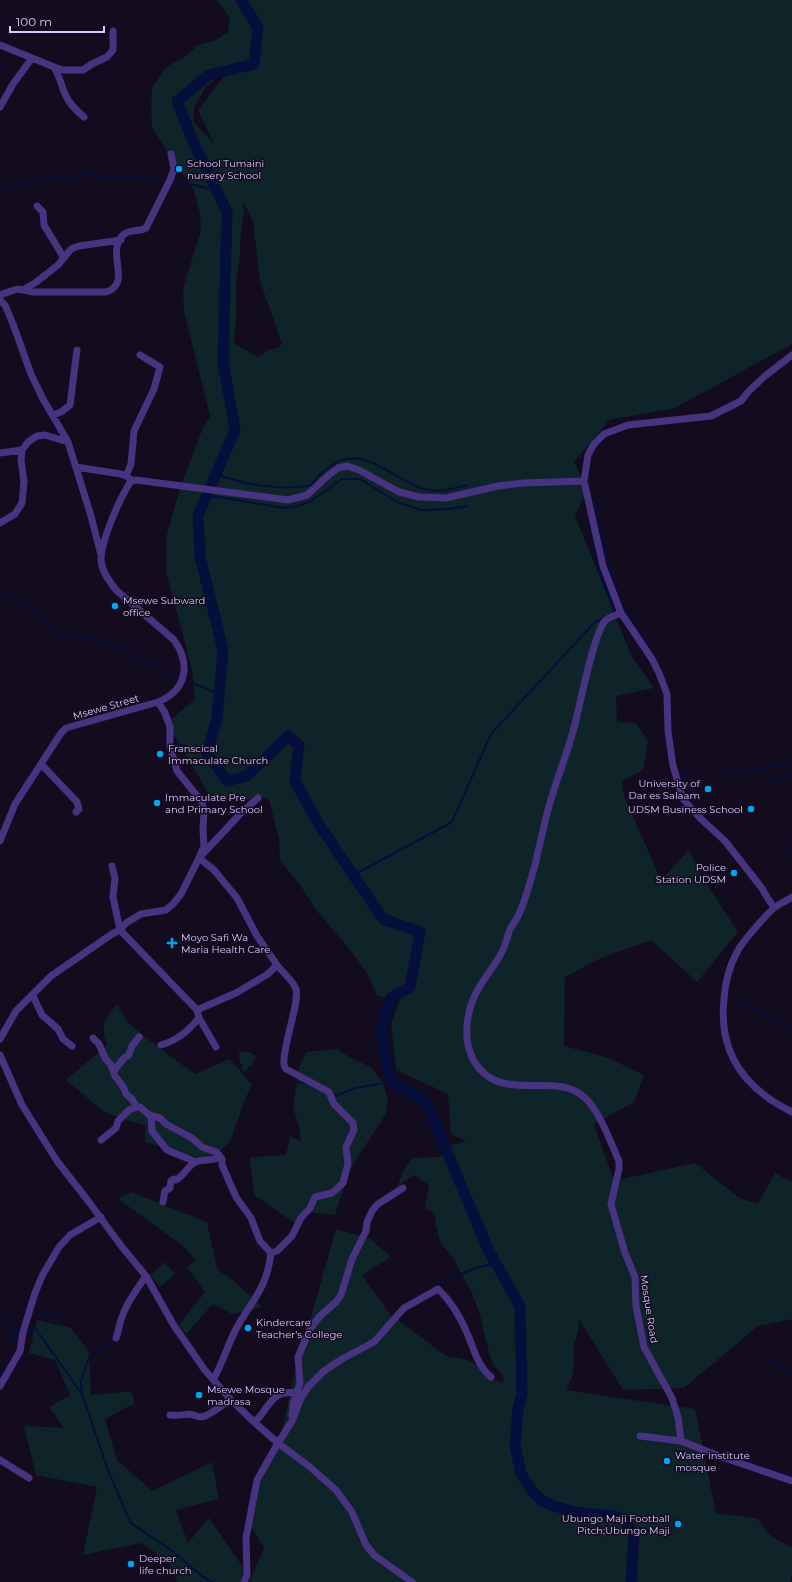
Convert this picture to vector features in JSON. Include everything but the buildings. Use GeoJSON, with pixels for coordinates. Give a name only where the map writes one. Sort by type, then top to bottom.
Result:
{"type":"FeatureCollection","features":[{"type":"Feature","properties":{"kind":"street"},"geometry":{"type":"LineString","coordinates":[[0,45],[63,70],[83,70],[107,57],[113,50],[112,31]]}},
{"type":"Feature","properties":{"kind":"street"},"geometry":{"type":"LineString","coordinates":[[0,107],[2,99],[32,58]]}},
{"type":"Feature","properties":{"kind":"street"},"geometry":{"type":"LineString","coordinates":[[54,66],[66,96],[74,108],[84,117]]}},
{"type":"Feature","properties":{"kind":"street"},"geometry":{"type":"LineString","coordinates":[[0,295],[17,289],[33,292],[76,293],[110,291],[117,285],[119,280],[116,252],[122,236],[127,233],[143,230],[149,223],[174,169],[171,154]]}},
{"type":"Feature","properties":{"kind":"street"},"geometry":{"type":"LineString","coordinates":[[37,206],[43,212],[44,225],[64,258]]}},
{"type":"Feature","properties":{"kind":"street"},"geometry":{"type":"LineString","coordinates":[[23,290],[35,283],[64,258],[71,249],[79,246],[121,240]]}},
{"type":"Feature","properties":{"kind":"street"},"geometry":{"type":"LineString","coordinates":[[0,300],[5,305],[42,399],[68,442],[97,537],[101,559]]}},
{"type":"Feature","properties":{"kind":"street"},"geometry":{"type":"LineString","coordinates":[[53,415],[61,412],[70,405],[77,350]]}},
{"type":"Feature","properties":{"kind":"street"},"geometry":{"type":"LineString","coordinates":[[101,559],[107,534],[129,478],[134,431],[154,389],[160,367],[140,355]]}},
{"type":"Feature","properties":{"kind":"street"},"geometry":{"type":"LineString","coordinates":[[774,908],[761,887],[725,841],[700,818],[683,799],[673,766],[668,731],[667,694],[652,659],[621,613],[603,566],[584,481],[588,455],[594,444],[604,434],[628,425],[711,416],[721,412],[742,401],[749,391],[765,376],[792,356]]}},
{"type":"Feature","properties":{"kind":"street"},"geometry":{"type":"LineString","coordinates":[[0,522],[14,514],[22,504],[24,482],[21,460],[22,450],[28,442],[37,436],[45,435],[68,442]]}},
{"type":"Feature","properties":{"kind":"street"},"geometry":{"type":"LineString","coordinates":[[0,453],[22,450]]}},
{"type":"Feature","properties":{"kind":"street"},"geometry":{"type":"LineString","coordinates":[[76,467],[136,480],[288,500],[297,499],[307,495],[338,468],[347,466],[359,470],[399,492],[419,498],[446,498],[498,486],[524,482],[584,481]]}},
{"type":"Feature","properties":{"kind":"street","name":"Msewe Street"},"geometry":{"type":"LineString","coordinates":[[0,841],[15,804],[57,738],[66,728],[166,699],[180,684],[184,675],[183,656],[176,644],[116,590],[109,580],[101,559]]}},
{"type":"Feature","properties":{"kind":"street","name":"Mosque Road"},"geometry":{"type":"LineString","coordinates":[[621,613],[606,620],[600,628],[593,649],[575,725],[549,806],[531,879],[519,914],[510,930],[505,946],[479,986],[472,1003],[467,1030],[469,1048],[474,1060],[486,1074],[504,1085],[548,1086],[570,1089],[585,1097],[592,1105],[619,1161],[619,1169],[611,1204],[625,1254],[635,1278],[636,1306],[644,1347],[672,1398],[678,1417],[681,1441]]}},
{"type":"Feature","properties":{"kind":"street"},"geometry":{"type":"LineString","coordinates":[[0,1039],[14,1015],[51,976],[66,964],[120,930],[126,923],[141,914],[166,910],[173,904],[181,894],[199,858],[204,846],[204,812],[202,802],[177,771],[170,746],[170,727],[165,713],[158,702]]}},
{"type":"Feature","properties":{"kind":"street"},"geometry":{"type":"LineString","coordinates":[[41,764],[77,802],[79,809],[76,812]]}},
{"type":"Feature","properties":{"kind":"street"},"geometry":{"type":"LineString","coordinates":[[199,858],[242,812],[258,798]]}},
{"type":"Feature","properties":{"kind":"street"},"geometry":{"type":"LineString","coordinates":[[199,858],[214,870],[238,898],[257,936],[277,965],[293,983],[297,996],[288,1035],[284,1066],[286,1069],[328,1092],[334,1104],[353,1123],[354,1130],[346,1147],[348,1164],[343,1183],[332,1193],[315,1197],[310,1208],[301,1218],[292,1236],[277,1251],[271,1253]]}},
{"type":"Feature","properties":{"kind":"street"},"geometry":{"type":"LineString","coordinates":[[112,866],[115,878],[113,897],[120,930],[198,1010],[199,1018],[216,1047]]}},
{"type":"Feature","properties":{"kind":"street"},"geometry":{"type":"LineString","coordinates":[[792,897],[774,908],[737,952],[725,984],[722,1016],[732,1057],[744,1076],[771,1101],[792,1112]]}},
{"type":"Feature","properties":{"kind":"street"},"geometry":{"type":"LineString","coordinates":[[198,1010],[236,993],[268,974],[277,965]]}},
{"type":"Feature","properties":{"kind":"street"},"geometry":{"type":"LineString","coordinates":[[33,996],[42,1016],[58,1029],[62,1038],[72,1046]]}},
{"type":"Feature","properties":{"kind":"street"},"geometry":{"type":"LineString","coordinates":[[161,1045],[177,1039],[187,1032],[199,1018]]}},
{"type":"Feature","properties":{"kind":"street"},"geometry":{"type":"LineString","coordinates":[[114,1071],[124,1058],[129,1055],[132,1046],[139,1037]]}},
{"type":"Feature","properties":{"kind":"street"},"geometry":{"type":"LineString","coordinates":[[94,1038],[99,1044],[105,1058],[111,1064],[115,1076],[124,1088],[126,1094],[132,1099],[137,1107],[140,1107],[151,1116],[160,1118],[166,1124],[192,1138],[203,1148],[216,1152],[220,1157],[222,1166],[236,1197],[251,1218],[260,1241],[271,1253],[269,1270],[262,1289],[236,1328],[222,1364],[214,1378]]}},
{"type":"Feature","properties":{"kind":"street"},"geometry":{"type":"LineString","coordinates":[[0,1055],[22,1105],[61,1167],[80,1189],[146,1276],[172,1324],[204,1369],[214,1378],[230,1399],[254,1422],[336,1490],[352,1512],[366,1545],[374,1555],[412,1582]]}},
{"type":"Feature","properties":{"kind":"street"},"geometry":{"type":"LineString","coordinates":[[101,1140],[108,1136],[117,1127],[118,1121],[129,1110],[137,1107]]}},
{"type":"Feature","properties":{"kind":"street"},"geometry":{"type":"LineString","coordinates":[[151,1116],[152,1131],[167,1150],[196,1162],[210,1161],[220,1157]]}},
{"type":"Feature","properties":{"kind":"street"},"geometry":{"type":"LineString","coordinates":[[163,1202],[165,1191],[170,1188],[172,1180],[180,1178],[185,1170],[196,1162]]}},
{"type":"Feature","properties":{"kind":"street"},"geometry":{"type":"LineString","coordinates":[[292,1421],[292,1404],[300,1383],[298,1357],[310,1329],[320,1316],[336,1302],[341,1295],[352,1259],[366,1231],[367,1222],[372,1211],[378,1204],[403,1188]]}},
{"type":"Feature","properties":{"kind":"street"},"geometry":{"type":"LineString","coordinates":[[0,1386],[20,1351],[23,1332],[35,1293],[43,1274],[59,1247],[70,1236],[100,1217]]}},
{"type":"Feature","properties":{"kind":"street"},"geometry":{"type":"LineString","coordinates":[[116,1338],[124,1311],[136,1288],[146,1276]]}},
{"type":"Feature","properties":{"kind":"street"},"geometry":{"type":"LineString","coordinates":[[244,1582],[247,1575],[246,1538],[257,1480],[292,1421],[301,1398],[317,1378],[342,1359],[374,1342],[404,1308],[438,1289],[454,1311],[467,1333],[481,1367],[491,1377]]}},
{"type":"Feature","properties":{"kind":"street"},"geometry":{"type":"LineString","coordinates":[[254,1422],[258,1420],[271,1400],[284,1393],[297,1393]]}},
{"type":"Feature","properties":{"kind":"street"},"geometry":{"type":"LineString","coordinates":[[170,1415],[178,1416],[189,1414],[199,1417],[204,1416],[219,1408],[230,1399]]}},
{"type":"Feature","properties":{"kind":"street"},"geometry":{"type":"LineString","coordinates":[[640,1436],[681,1441],[728,1460],[792,1481]]}},
{"type":"Feature","properties":{"kind":"street"},"geometry":{"type":"LineString","coordinates":[[0,1460],[28,1478]]}},
{"type":"Feature","properties":{"kind":"green space"},"geometry":{"type":"Polygon","coordinates":[[[217,0],[792,0],[792,344],[675,408],[609,420],[574,462],[587,489],[575,516],[631,655],[654,688],[616,696],[617,722],[636,723],[648,741],[643,770],[622,781],[624,796],[661,880],[689,850],[703,878],[738,932],[697,982],[651,940],[601,958],[565,977],[564,1046],[606,1057],[644,1075],[634,1102],[594,1124],[614,1181],[695,1163],[740,1198],[758,1204],[775,1173],[792,1182],[792,1319],[758,1326],[684,1388],[623,1390],[579,1319],[579,1328],[574,1345],[573,1374],[567,1389],[565,1390],[695,1409],[716,1513],[758,1519],[772,1536],[792,1547],[792,1575],[790,1582],[249,1582],[264,1548],[252,1528],[249,1509],[281,1435],[293,1380],[336,1229],[369,1238],[391,1257],[362,1275],[390,1314],[446,1356],[468,1360],[480,1367],[495,1381],[504,1382],[502,1374],[494,1366],[490,1357],[480,1315],[472,1293],[452,1256],[441,1244],[436,1226],[435,1214],[425,1208],[429,1185],[414,1175],[398,1186],[402,1173],[412,1158],[440,1157],[451,1145],[466,1141],[451,1134],[448,1094],[396,1070],[391,1023],[402,995],[390,998],[377,995],[367,973],[351,951],[317,911],[300,885],[280,861],[279,839],[269,800],[258,796],[247,800],[232,798],[224,795],[210,796],[167,723],[195,699],[192,670],[166,571],[167,534],[181,486],[202,430],[210,416],[184,312],[183,288],[201,231],[200,214],[193,188],[176,166],[152,127],[152,88],[166,67],[186,56],[198,45],[216,40],[228,32],[230,18],[217,0]],[[230,69],[206,87],[194,107],[193,121],[214,144],[198,110],[230,69]],[[243,201],[244,213],[241,229],[236,285],[236,321],[234,340],[235,344],[258,357],[269,350],[278,348],[282,344],[260,281],[253,221],[243,201]]]}},
{"type":"Feature","properties":{"kind":"green space"},"geometry":{"type":"Polygon","coordinates":[[[117,1004],[128,1023],[195,1074],[230,1059],[252,1085],[245,1099],[230,1142],[209,1161],[145,1142],[145,1125],[119,1118],[103,1111],[66,1080],[107,1045],[104,1032],[104,1023],[117,1004]]]}},
{"type":"Feature","properties":{"kind":"green space"},"geometry":{"type":"Polygon","coordinates":[[[337,1049],[349,1057],[371,1067],[383,1083],[388,1101],[386,1114],[348,1172],[335,1215],[306,1212],[295,1223],[254,1195],[250,1157],[286,1155],[290,1136],[301,1142],[300,1130],[293,1107],[299,1068],[306,1052],[337,1049]]]}},
{"type":"Feature","properties":{"kind":"green space"},"geometry":{"type":"Polygon","coordinates":[[[239,1052],[251,1052],[251,1054],[257,1056],[257,1058],[253,1060],[253,1065],[249,1066],[248,1069],[244,1071],[241,1069],[243,1064],[240,1064],[239,1052]]]}},
{"type":"Feature","properties":{"kind":"green space"},"geometry":{"type":"Polygon","coordinates":[[[131,1192],[207,1222],[217,1269],[235,1282],[262,1307],[232,1314],[213,1304],[186,1334],[179,1325],[205,1292],[187,1267],[196,1260],[182,1245],[118,1199],[131,1192]]]}},
{"type":"Feature","properties":{"kind":"green space"},"geometry":{"type":"Polygon","coordinates":[[[165,1262],[175,1274],[160,1287],[150,1275],[165,1262]]]}},
{"type":"Feature","properties":{"kind":"green space"},"geometry":{"type":"Polygon","coordinates":[[[37,1320],[71,1328],[89,1351],[91,1395],[131,1391],[135,1403],[105,1419],[117,1460],[152,1491],[212,1462],[219,1499],[176,1510],[188,1543],[209,1518],[245,1570],[240,1582],[177,1582],[168,1561],[141,1543],[83,1555],[97,1487],[36,1475],[24,1426],[64,1428],[49,1407],[70,1395],[55,1360],[29,1353],[37,1320]]]}},
{"type":"Feature","properties":{"kind":"waterway"},"geometry":{"type":"LineString","coordinates":[[241,0],[258,27],[254,64],[209,75],[177,101],[195,146],[227,212],[223,361],[235,430],[198,516],[200,556],[223,650],[217,719],[207,753],[227,781],[247,776],[288,736],[299,745],[295,781],[318,823],[383,919],[420,932],[410,987],[391,998],[381,1033],[390,1080],[426,1102],[488,1249],[520,1306],[522,1393],[518,1409],[515,1446],[521,1474],[533,1492],[541,1500],[551,1505],[575,1512],[614,1516],[625,1520],[634,1535],[631,1582]]}},
{"type":"Feature","properties":{"kind":"waterway"},"geometry":{"type":"LineString","coordinates":[[0,187],[25,184],[53,176],[68,178],[84,174],[100,177],[131,177],[170,180],[199,186],[218,192]]}},
{"type":"Feature","properties":{"kind":"waterway"},"geometry":{"type":"LineString","coordinates":[[216,474],[263,486],[300,487],[312,485],[318,477],[331,466],[343,460],[355,458],[367,461],[413,485],[424,489],[440,491],[467,485]]}},
{"type":"Feature","properties":{"kind":"waterway"},"geometry":{"type":"LineString","coordinates":[[207,495],[284,508],[299,506],[311,501],[342,479],[360,479],[397,502],[421,510],[449,509],[467,506]]}},
{"type":"Feature","properties":{"kind":"waterway"},"geometry":{"type":"LineString","coordinates":[[596,497],[603,541],[610,571],[620,599],[629,617],[649,647]]}},
{"type":"Feature","properties":{"kind":"waterway"},"geometry":{"type":"LineString","coordinates":[[589,520],[601,578],[616,611],[610,614]]}},
{"type":"Feature","properties":{"kind":"waterway"},"geometry":{"type":"LineString","coordinates":[[0,589],[10,597],[36,612],[58,633],[107,642],[165,672],[180,678]]}},
{"type":"Feature","properties":{"kind":"waterway"},"geometry":{"type":"LineString","coordinates":[[354,875],[452,822],[491,734],[594,623],[606,616]]}},
{"type":"Feature","properties":{"kind":"waterway"},"geometry":{"type":"LineString","coordinates":[[184,680],[220,694]]}},
{"type":"Feature","properties":{"kind":"waterway"},"geometry":{"type":"LineString","coordinates":[[157,737],[207,753]]}},
{"type":"Feature","properties":{"kind":"waterway"},"geometry":{"type":"LineString","coordinates":[[721,772],[728,773],[746,771],[792,762]]}},
{"type":"Feature","properties":{"kind":"waterway"},"geometry":{"type":"LineString","coordinates":[[684,768],[685,780],[689,791],[695,802],[703,811]]}},
{"type":"Feature","properties":{"kind":"waterway"},"geometry":{"type":"LineString","coordinates":[[770,783],[792,776]]}},
{"type":"Feature","properties":{"kind":"waterway"},"geometry":{"type":"LineString","coordinates":[[675,785],[678,796]]}},
{"type":"Feature","properties":{"kind":"waterway"},"geometry":{"type":"LineString","coordinates":[[681,802],[691,813]]}},
{"type":"Feature","properties":{"kind":"waterway"},"geometry":{"type":"LineString","coordinates":[[789,852],[789,849],[792,847]]}},
{"type":"Feature","properties":{"kind":"waterway"},"geometry":{"type":"LineString","coordinates":[[741,1004],[765,1014],[792,1030]]}},
{"type":"Feature","properties":{"kind":"waterway"},"geometry":{"type":"LineString","coordinates":[[298,1082],[309,1084]]}},
{"type":"Feature","properties":{"kind":"waterway"},"geometry":{"type":"LineString","coordinates":[[333,1094],[336,1096],[355,1088],[393,1082]]}},
{"type":"Feature","properties":{"kind":"waterway"},"geometry":{"type":"LineString","coordinates":[[440,1285],[470,1270],[495,1263]]}},
{"type":"Feature","properties":{"kind":"waterway"},"geometry":{"type":"LineString","coordinates":[[31,1309],[38,1314],[58,1317]]}},
{"type":"Feature","properties":{"kind":"waterway"},"geometry":{"type":"LineString","coordinates":[[0,1318],[11,1329],[22,1329]]}},
{"type":"Feature","properties":{"kind":"waterway"},"geometry":{"type":"LineString","coordinates":[[82,1392],[81,1381],[90,1355],[118,1339],[130,1324]]}},
{"type":"Feature","properties":{"kind":"waterway"},"geometry":{"type":"LineString","coordinates":[[26,1330],[35,1328],[82,1394],[109,1473],[131,1523],[174,1552],[203,1577],[212,1582]]}},
{"type":"Feature","properties":{"kind":"waterway"},"geometry":{"type":"LineString","coordinates":[[12,1344],[18,1329]]}},
{"type":"Feature","properties":{"kind":"waterway"},"geometry":{"type":"LineString","coordinates":[[0,1378],[11,1352]]}},
{"type":"Feature","properties":{"kind":"waterway"},"geometry":{"type":"LineString","coordinates":[[765,1359],[792,1374]]}},
{"type":"Feature","properties":{"kind":"waterway"},"geometry":{"type":"LineString","coordinates":[[733,1447],[737,1455],[758,1466]]}},
{"type":"Feature","properties":{"kind":"waterway"},"geometry":{"type":"LineString","coordinates":[[767,1469],[792,1477]]}},
{"type":"Feature","properties":{"kind":"place","name":"School Tumaini nursery School"},"geometry":{"type":"Point","coordinates":[179,169]}},
{"type":"Feature","properties":{"kind":"place","name":"Msewe Subward office"},"geometry":{"type":"Point","coordinates":[115,606]}},
{"type":"Feature","properties":{"kind":"place","name":"Franscical Immaculate Church"},"geometry":{"type":"Point","coordinates":[160,754]}},
{"type":"Feature","properties":{"kind":"place","name":"University of Dar es Salaam"},"geometry":{"type":"Point","coordinates":[708,789]}},
{"type":"Feature","properties":{"kind":"place","name":"Immaculate Pre and Primary School"},"geometry":{"type":"Point","coordinates":[157,803]}},
{"type":"Feature","properties":{"kind":"place","name":"UDSM Business School"},"geometry":{"type":"Point","coordinates":[751,809]}},
{"type":"Feature","properties":{"kind":"place","name":"Police Station UDSM"},"geometry":{"type":"Point","coordinates":[734,873]}},
{"type":"Feature","properties":{"kind":"place","name":"Moyo Safi Wa Maria Health Care"},"geometry":{"type":"Point","coordinates":[172,943]}},
{"type":"Feature","properties":{"kind":"place","name":"Kindercare Teacher's College"},"geometry":{"type":"Point","coordinates":[248,1328]}},
{"type":"Feature","properties":{"kind":"place","name":"Msewe Mosque madrasa"},"geometry":{"type":"Point","coordinates":[199,1395]}},
{"type":"Feature","properties":{"kind":"place","name":"Water institute mosque"},"geometry":{"type":"Point","coordinates":[667,1461]}},
{"type":"Feature","properties":{"kind":"place","name":"Ubungo Maji Football Pitch;Ubungo Maji"},"geometry":{"type":"Point","coordinates":[678,1524]}},
{"type":"Feature","properties":{"kind":"place","name":"Deeper life church"},"geometry":{"type":"Point","coordinates":[131,1564]}}]}
